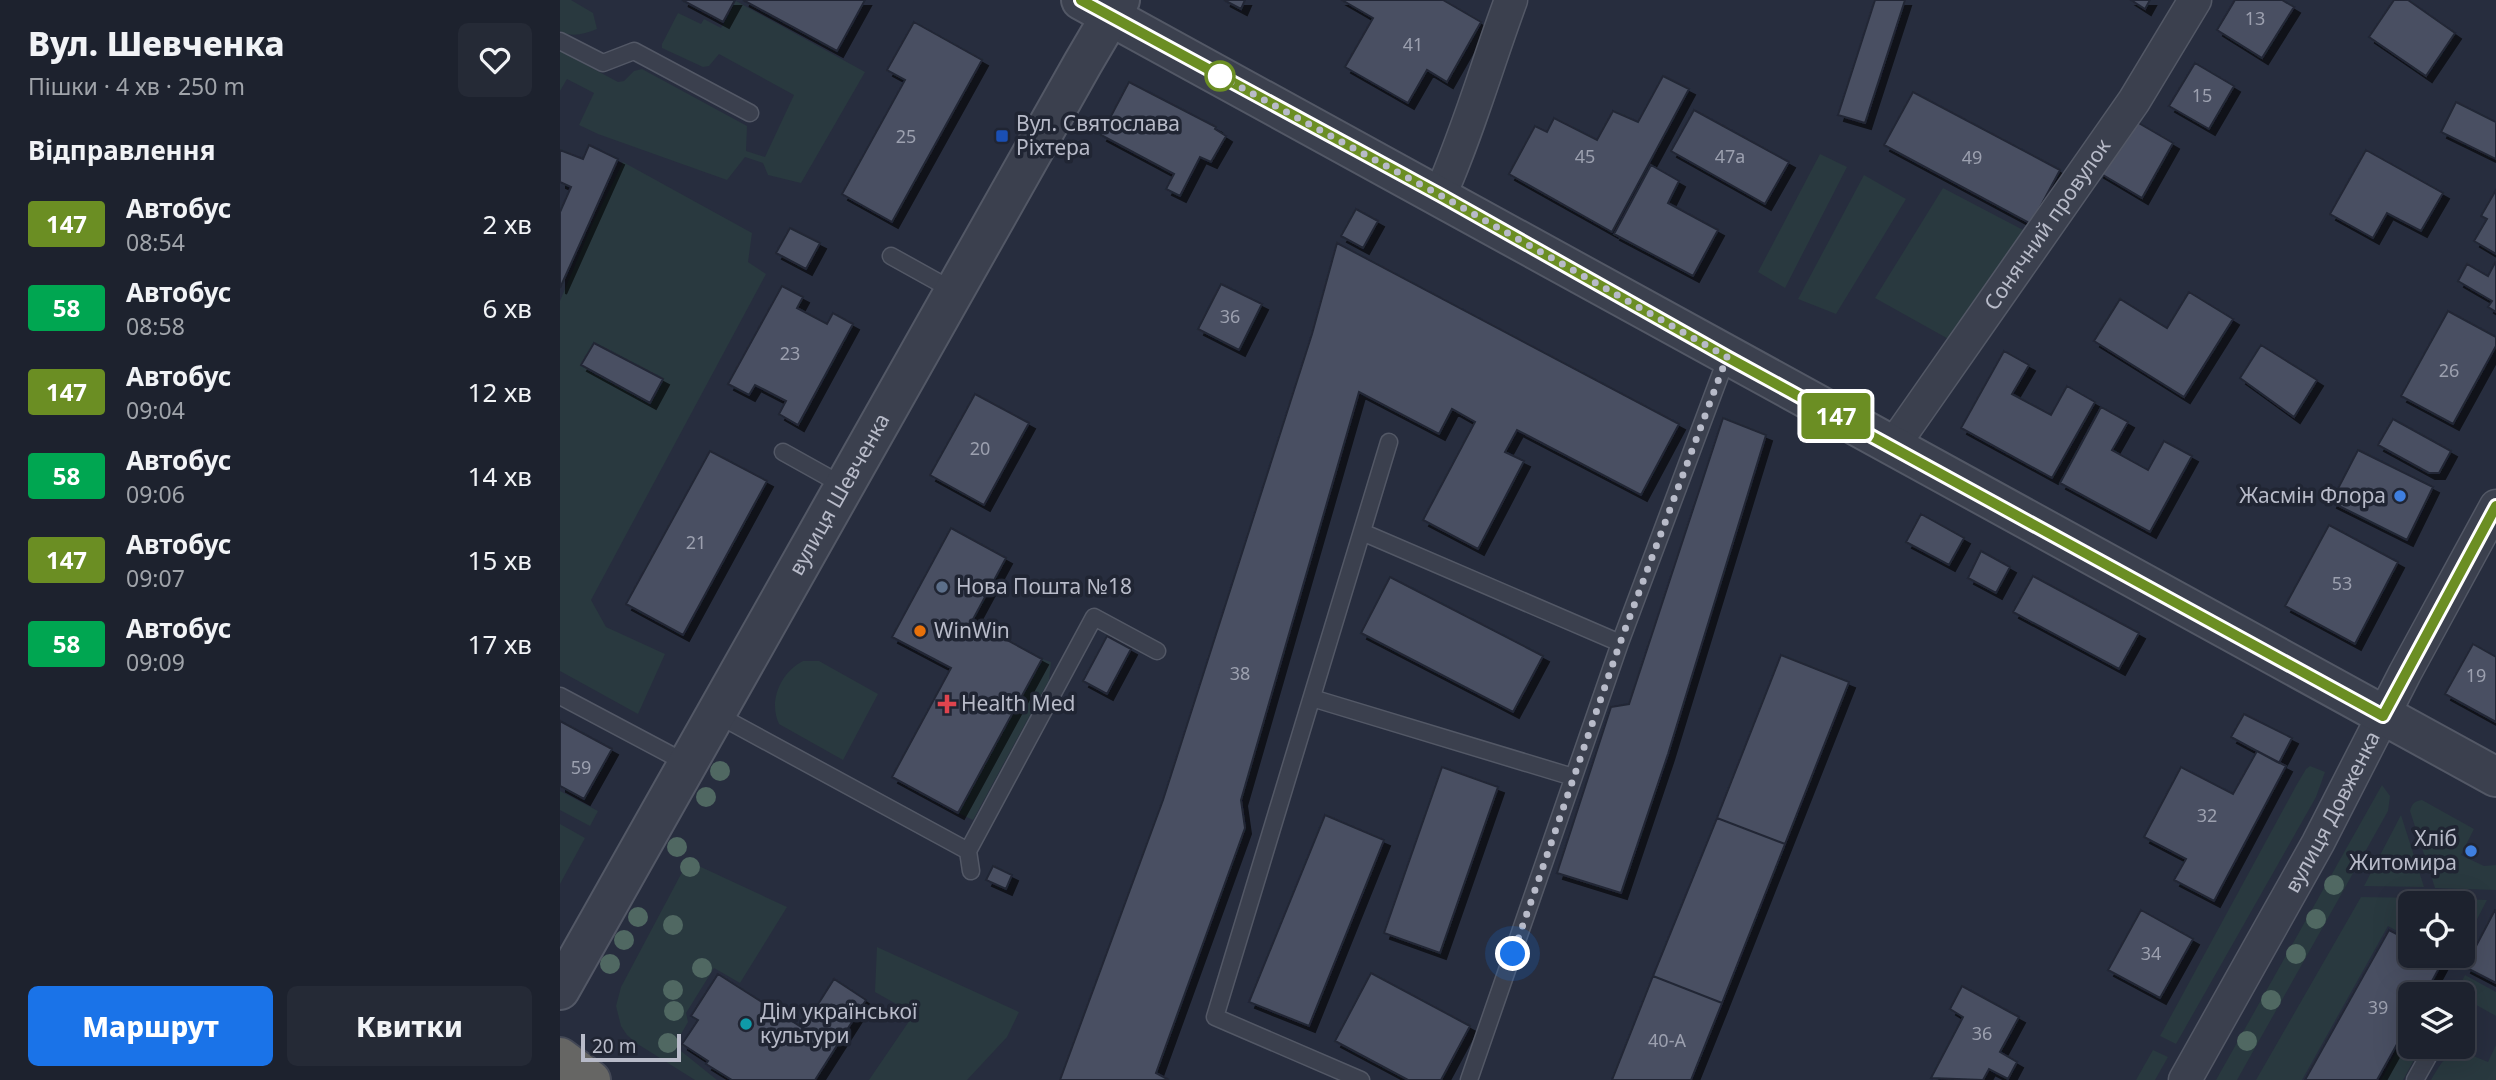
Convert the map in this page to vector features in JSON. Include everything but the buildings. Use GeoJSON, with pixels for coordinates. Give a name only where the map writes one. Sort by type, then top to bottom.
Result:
{"type":"FeatureCollection","features":[{"type":"Feature","properties":{"kind":"highway"},"geometry":{"type":"LineString","coordinates":[[560,1057],[591,1080]]}},
{"type":"Feature","properties":{"kind":"street"},"geometry":{"type":"LineString","coordinates":[[1440,195],[1457,158],[1483,73],[1511,0]]}},
{"type":"Feature","properties":{"kind":"street","name":"Сонячний провулок"},"geometry":{"type":"LineString","coordinates":[[1893,446],[2134,102],[2195,0]]}},
{"type":"Feature","properties":{"kind":"street"},"geometry":{"type":"LineString","coordinates":[[1104,5],[1727,357],[2496,777]]}},
{"type":"Feature","properties":{"kind":"street","name":"вулиця Шевченка"},"geometry":{"type":"LineString","coordinates":[[560,990],[954,291],[1104,5]]}},
{"type":"Feature","properties":{"kind":"street","name":"вулиця Довженка"},"geometry":{"type":"LineString","coordinates":[[2185,1080],[2318,843],[2496,506]]}},
{"type":"Feature","properties":{"kind":"lane"},"geometry":{"type":"LineString","coordinates":[[560,41],[603,63],[634,51],[750,113]]}},
{"type":"Feature","properties":{"kind":"lane"},"geometry":{"type":"LineString","coordinates":[[891,256],[954,291]]}},
{"type":"Feature","properties":{"kind":"lane"},"geometry":{"type":"LineString","coordinates":[[1469,1080],[1620,643],[1727,357]]}},
{"type":"Feature","properties":{"kind":"lane"},"geometry":{"type":"LineString","coordinates":[[1361,1080],[1215,1017],[1389,442]]}},
{"type":"Feature","properties":{"kind":"lane"},"geometry":{"type":"LineString","coordinates":[[783,452],[844,486]]}},
{"type":"Feature","properties":{"kind":"lane"},"geometry":{"type":"LineString","coordinates":[[1362,531],[1620,643]]}},
{"type":"Feature","properties":{"kind":"lane"},"geometry":{"type":"LineString","coordinates":[[971,871],[968,851],[1094,617],[1157,651]]}},
{"type":"Feature","properties":{"kind":"lane"},"geometry":{"type":"LineString","coordinates":[[560,696],[688,764]]}},
{"type":"Feature","properties":{"kind":"lane"},"geometry":{"type":"LineString","coordinates":[[1312,698],[1573,777]]}},
{"type":"Feature","properties":{"kind":"lane"},"geometry":{"type":"LineString","coordinates":[[716,714],[968,851]]}},
{"type":"Feature","properties":{"kind":"lane"},"geometry":{"type":"LineString","coordinates":[[2415,1080],[2427,1059]]}},
{"type":"Feature","properties":{"kind":"shaded area"},"geometry":{"type":"Polygon","coordinates":[[[560,0],[571,0],[593,13],[597,29],[574,35],[560,31],[560,0]]]}},
{"type":"Feature","properties":{"kind":"shaded area"},"geometry":{"type":"Polygon","coordinates":[[[736,1],[865,72],[801,183],[768,175],[763,163],[745,157],[727,180],[579,125],[594,93],[567,79],[560,91],[560,51],[618,82],[642,69],[747,126],[746,151],[765,157],[794,95],[719,54],[709,66],[703,67],[662,48],[678,13],[701,24],[704,19],[721,28],[736,1]]]}},
{"type":"Feature","properties":{"kind":"shaded area"},"geometry":{"type":"Polygon","coordinates":[[[1820,154],[1847,167],[1785,288],[1758,272],[1820,154]]]}},
{"type":"Feature","properties":{"kind":"shaded area"},"geometry":{"type":"Polygon","coordinates":[[[623,162],[752,233],[748,262],[766,274],[591,600],[606,627],[665,654],[638,714],[560,671],[560,301],[592,225],[623,162]]]}},
{"type":"Feature","properties":{"kind":"shaded area"},"geometry":{"type":"Polygon","coordinates":[[[1864,175],[1906,199],[1836,314],[1798,299],[1864,175]]]}},
{"type":"Feature","properties":{"kind":"shaded area"},"geometry":{"type":"Polygon","coordinates":[[[1943,188],[2027,232],[1952,341],[1875,298],[1943,188]]]}},
{"type":"Feature","properties":{"kind":"shaded area"},"geometry":{"type":"Polygon","coordinates":[[[1042,659],[1051,662],[1049,680],[973,820],[958,813],[1042,659]]]}},
{"type":"Feature","properties":{"kind":"shaded area"},"geometry":{"type":"Polygon","coordinates":[[[803,661],[819,661],[878,694],[843,760],[779,724],[775,706],[779,688],[788,672],[803,661]]]}},
{"type":"Feature","properties":{"kind":"shaded area"},"geometry":{"type":"Polygon","coordinates":[[[2310,766],[2325,772],[2316,797],[2176,1044],[2160,1036],[2296,786],[2310,766]]]}},
{"type":"Feature","properties":{"kind":"shaded area"},"geometry":{"type":"Polygon","coordinates":[[[2382,785],[2390,796],[2388,811],[2237,1080],[2216,1080],[2382,785]]]}},
{"type":"Feature","properties":{"kind":"shaded area"},"geometry":{"type":"Polygon","coordinates":[[[560,791],[598,811],[590,826],[560,810],[560,791]]]}},
{"type":"Feature","properties":{"kind":"shaded area"},"geometry":{"type":"Polygon","coordinates":[[[2422,800],[2474,829],[2461,855],[2484,866],[2496,865],[2496,890],[2435,888],[2410,811],[2414,803],[2422,800]]]}},
{"type":"Feature","properties":{"kind":"shaded area"},"geometry":{"type":"Polygon","coordinates":[[[2401,815],[2424,887],[2364,886],[2401,815]]]}},
{"type":"Feature","properties":{"kind":"shaded area"},"geometry":{"type":"Polygon","coordinates":[[[560,824],[585,838],[560,884],[560,824]]]}},
{"type":"Feature","properties":{"kind":"shaded area"},"geometry":{"type":"Polygon","coordinates":[[[688,861],[787,907],[740,983],[714,968],[686,1013],[688,1022],[677,1041],[681,1051],[717,1080],[695,1080],[636,1043],[621,1026],[616,1006],[621,987],[688,861]]]}},
{"type":"Feature","properties":{"kind":"shaded area"},"geometry":{"type":"Polygon","coordinates":[[[2361,897],[2398,898],[2398,931],[2388,926],[2302,1080],[2256,1080],[2361,897]]]}},
{"type":"Feature","properties":{"kind":"shaded area"},"geometry":{"type":"Polygon","coordinates":[[[2475,900],[2487,900],[2475,923],[2475,900]]]}},
{"type":"Feature","properties":{"kind":"shaded area"},"geometry":{"type":"Polygon","coordinates":[[[877,947],[1019,1012],[1007,1037],[967,1080],[869,1080],[914,1014],[875,992],[877,947]]]}},
{"type":"Feature","properties":{"kind":"shaded area"},"geometry":{"type":"Polygon","coordinates":[[[2465,975],[2496,992],[2496,1016],[2475,1004],[2475,982],[2462,982],[2465,975]]]}},
{"type":"Feature","properties":{"kind":"shaded area"},"geometry":{"type":"Polygon","coordinates":[[[2496,1045],[2496,1080],[2431,1080],[2446,1059],[2475,1057],[2488,1062],[2496,1045]]]}},
{"type":"Feature","properties":{"kind":"shaded area"},"geometry":{"type":"Polygon","coordinates":[[[2398,1049],[2398,1059],[2414,1059],[2403,1080],[2381,1080],[2398,1049]]]}},
{"type":"Feature","properties":{"kind":"shaded area"},"geometry":{"type":"Polygon","coordinates":[[[2153,1050],[2168,1057],[2155,1080],[2136,1080],[2153,1050]]]}},
{"type":"Feature","properties":{"kind":"bus line","name":"147"},"geometry":{"type":"LineString","coordinates":[[1081,0],[1440,195],[1727,357],[2383,716],[2496,506]]}},
{"type":"Feature","properties":{"kind":"place","name":"Вул. Святослава Ріхтера"},"geometry":{"type":"Point","coordinates":[1002,136]}},
{"type":"Feature","properties":{"kind":"place","name":"Жасмін Флора"},"geometry":{"type":"Point","coordinates":[2400,496]}},
{"type":"Feature","properties":{"kind":"place","name":"Нова Пошта №18"},"geometry":{"type":"Point","coordinates":[942,587]}},
{"type":"Feature","properties":{"kind":"place","name":"WinWin"},"geometry":{"type":"Point","coordinates":[920,631]}},
{"type":"Feature","properties":{"kind":"place","name":"Health Med"},"geometry":{"type":"Point","coordinates":[947,704]}},
{"type":"Feature","properties":{"kind":"place","name":"Хліб Житомира"},"geometry":{"type":"Point","coordinates":[2471,851]}},
{"type":"Feature","properties":{"kind":"place","name":"Дім української культури"},"geometry":{"type":"Point","coordinates":[746,1024]}},
{"type":"Feature","properties":{"kind":"route"},"geometry":{"type":"LineString","coordinates":[[1220,76],[1440,195],[1727,357],[1620,643],[1513,954]]}}]}
